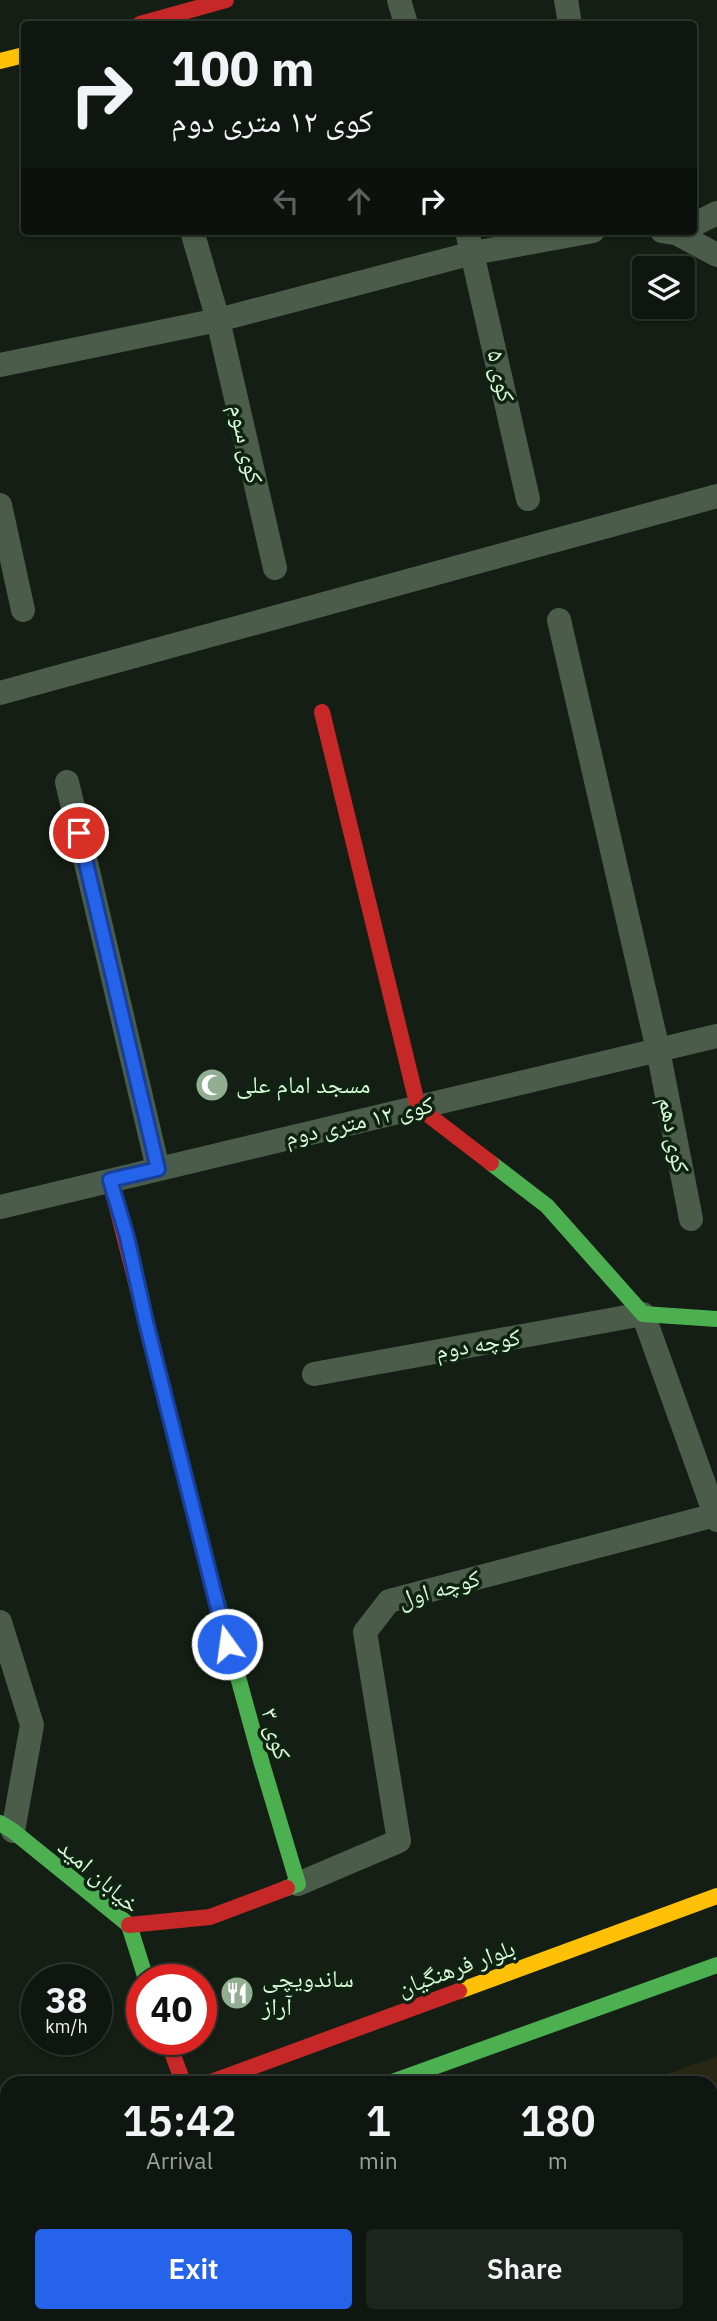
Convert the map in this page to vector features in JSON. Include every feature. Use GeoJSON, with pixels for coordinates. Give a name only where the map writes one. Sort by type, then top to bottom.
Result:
{"type":"FeatureCollection","features":[{"type":"Feature","properties":{"kind":"street"},"geometry":{"type":"LineString","coordinates":[[151,21],[226,0]]}},
{"type":"Feature","properties":{"kind":"street"},"geometry":{"type":"LineString","coordinates":[[399,0],[405,21]]}},
{"type":"Feature","properties":{"kind":"street"},"geometry":{"type":"LineString","coordinates":[[566,0],[570,21]]}},
{"type":"Feature","properties":{"kind":"street"},"geometry":{"type":"LineString","coordinates":[[0,61],[21,56]]}},
{"type":"Feature","properties":{"kind":"street"},"geometry":{"type":"LineString","coordinates":[[697,222],[717,213]]}},
{"type":"Feature","properties":{"kind":"street","name":"کوی سوم"},"geometry":{"type":"LineString","coordinates":[[193,235],[218,320],[275,568]]}},
{"type":"Feature","properties":{"kind":"street"},"geometry":{"type":"LineString","coordinates":[[0,365],[218,320],[470,242],[548,235]]}},
{"type":"Feature","properties":{"kind":"street"},"geometry":{"type":"LineString","coordinates":[[686,235],[717,255]]}},
{"type":"Feature","properties":{"kind":"street","name":"کوی ۵"},"geometry":{"type":"LineString","coordinates":[[470,242],[528,499]]}},
{"type":"Feature","properties":{"kind":"street"},"geometry":{"type":"LineString","coordinates":[[0,693],[717,495]]}},
{"type":"Feature","properties":{"kind":"street"},"geometry":{"type":"LineString","coordinates":[[0,505],[23,610]]}},
{"type":"Feature","properties":{"kind":"street","name":"کوی دهم"},"geometry":{"type":"LineString","coordinates":[[559,620],[658,1050],[691,1219]]}},
{"type":"Feature","properties":{"kind":"street"},"geometry":{"type":"LineString","coordinates":[[322,712],[418,1107],[547,1206],[643,1314],[716,1517]]}},
{"type":"Feature","properties":{"kind":"street"},"geometry":{"type":"LineString","coordinates":[[67,782],[158,1169]]}},
{"type":"Feature","properties":{"kind":"street","name":"کوی ۱۲ متری دوم"},"geometry":{"type":"LineString","coordinates":[[0,1207],[717,1036]]}},
{"type":"Feature","properties":{"kind":"street","name":"کوی ۳"},"geometry":{"type":"LineString","coordinates":[[110,1180],[127,1237],[227,1644],[298,1884]]}},
{"type":"Feature","properties":{"kind":"street"},"geometry":{"type":"LineString","coordinates":[[643,1314],[717,1318]]}},
{"type":"Feature","properties":{"kind":"street","name":"کوچه دوم"},"geometry":{"type":"LineString","coordinates":[[314,1374],[643,1314]]}},
{"type":"Feature","properties":{"kind":"street","name":"کوچه اول"},"geometry":{"type":"LineString","coordinates":[[298,1884],[399,1841],[365,1632],[389,1601],[716,1517]]}},
{"type":"Feature","properties":{"kind":"street"},"geometry":{"type":"LineString","coordinates":[[0,1622],[32,1725],[7,1827]]}},
{"type":"Feature","properties":{"kind":"street","name":"خیابان امید"},"geometry":{"type":"LineString","coordinates":[[7,1827],[128,1925],[141,1964]]}},
{"type":"Feature","properties":{"kind":"street"},"geometry":{"type":"LineString","coordinates":[[128,1925],[210,1917],[298,1884]]}},
{"type":"Feature","properties":{"kind":"street","name":"بلوار فرهنگیان"},"geometry":{"type":"LineString","coordinates":[[227,2076],[717,1896]]}},
{"type":"Feature","properties":{"kind":"street"},"geometry":{"type":"LineString","coordinates":[[408,2076],[717,1965]]}},
{"type":"Feature","properties":{"kind":"street"},"geometry":{"type":"LineString","coordinates":[[173,2055],[181,2076]]}},
{"type":"Feature","properties":{"kind":"shaded area"},"geometry":{"type":"Polygon","coordinates":[[[717,2056],[717,2076],[662,2076],[717,2056]]]}},
{"type":"Feature","properties":{"kind":"traffic: fast"},"geometry":{"type":"LineString","coordinates":[[491,1163],[547,1206],[643,1314],[717,1319]]}},
{"type":"Feature","properties":{"kind":"traffic: fast"},"geometry":{"type":"LineString","coordinates":[[211,1579],[298,1884],[287,1888]]}},
{"type":"Feature","properties":{"kind":"traffic: fast"},"geometry":{"type":"LineString","coordinates":[[0,1823],[129,1925],[141,1964]]}},
{"type":"Feature","properties":{"kind":"traffic: fast"},"geometry":{"type":"LineString","coordinates":[[409,2076],[717,1965]]}},
{"type":"Feature","properties":{"kind":"traffic: slow"},"geometry":{"type":"LineString","coordinates":[[0,61],[21,56]]}},
{"type":"Feature","properties":{"kind":"traffic: slow"},"geometry":{"type":"LineString","coordinates":[[459,1991],[717,1896]]}},
{"type":"Feature","properties":{"kind":"traffic: jam"},"geometry":{"type":"LineString","coordinates":[[151,21],[226,0]]}},
{"type":"Feature","properties":{"kind":"traffic: jam"},"geometry":{"type":"LineString","coordinates":[[322,712],[418,1107],[491,1163]]}},
{"type":"Feature","properties":{"kind":"traffic: jam"},"geometry":{"type":"LineString","coordinates":[[110,1180],[211,1579]]}},
{"type":"Feature","properties":{"kind":"traffic: jam"},"geometry":{"type":"LineString","coordinates":[[129,1925],[210,1917],[287,1888]]}},
{"type":"Feature","properties":{"kind":"traffic: jam"},"geometry":{"type":"LineString","coordinates":[[227,2076],[459,1991]]}},
{"type":"Feature","properties":{"kind":"traffic: jam"},"geometry":{"type":"LineString","coordinates":[[173,2055],[181,2076]]}},
{"type":"Feature","properties":{"kind":"place","name":"مسجد امام علی"},"geometry":{"type":"Point","coordinates":[212,1085]}},
{"type":"Feature","properties":{"kind":"place","name":"ساندویچی آراز"},"geometry":{"type":"Point","coordinates":[237,1993]}},
{"type":"Feature","properties":{"kind":"route"},"geometry":{"type":"LineString","coordinates":[[79,833],[158,1169],[110,1180],[127,1237],[227,1644]]}}]}
